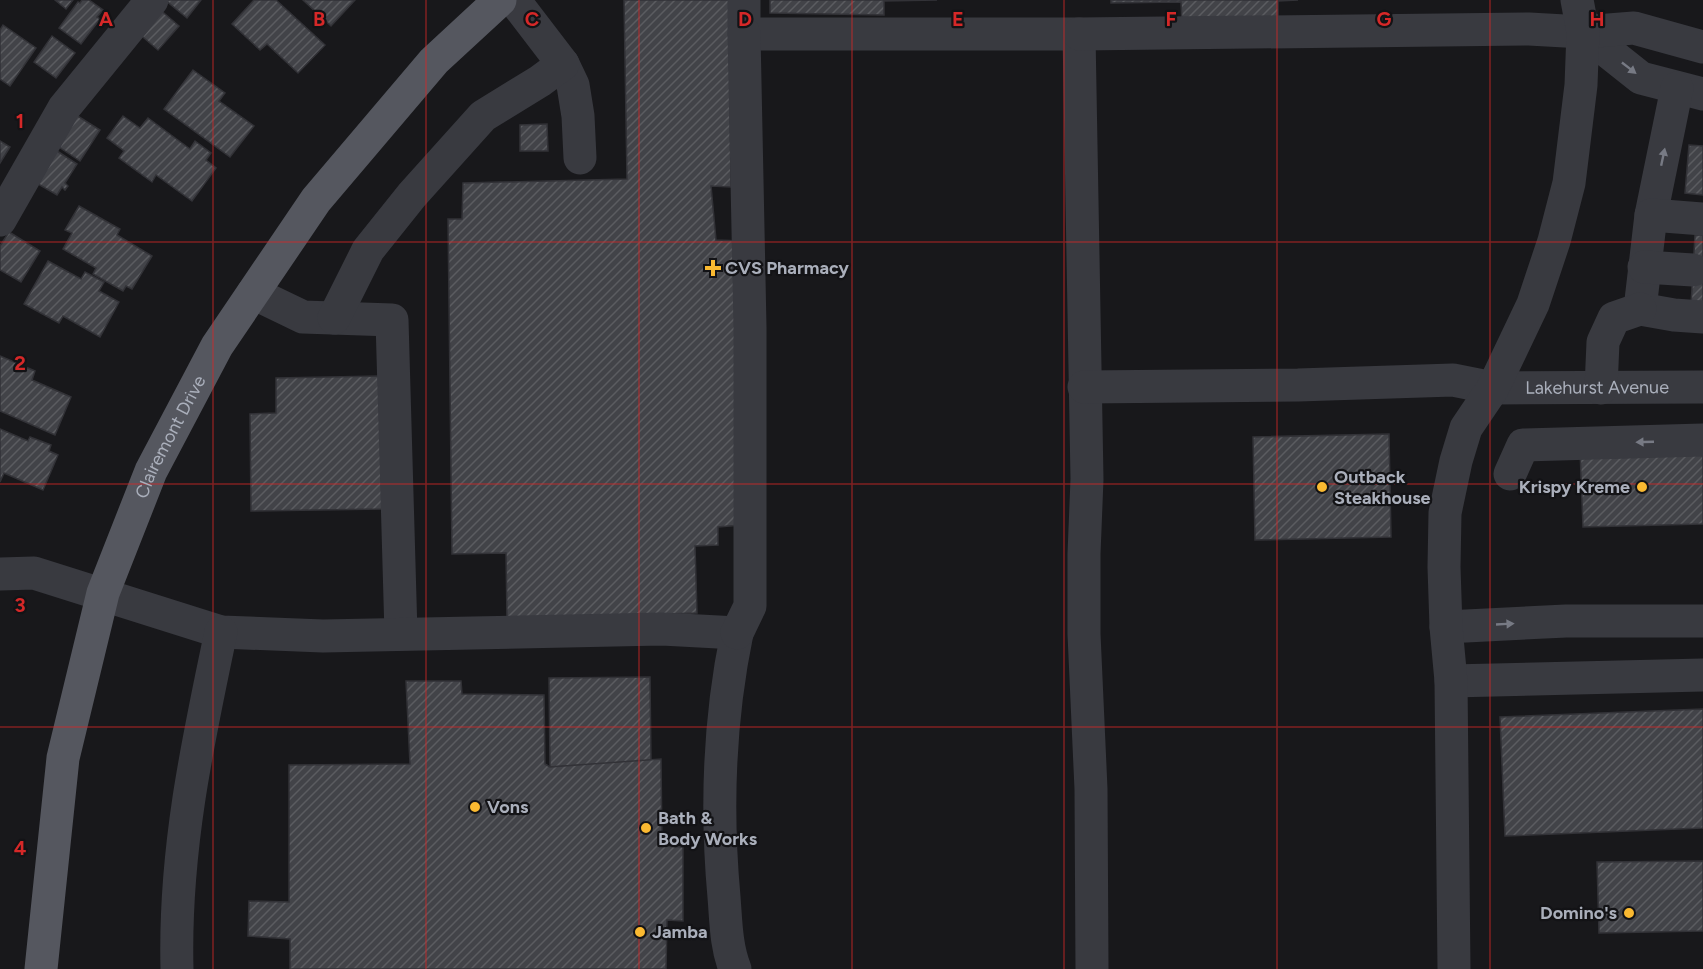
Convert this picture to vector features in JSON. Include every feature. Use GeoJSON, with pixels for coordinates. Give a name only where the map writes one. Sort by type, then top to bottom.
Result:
{"type":"FeatureCollection","features":[{"type":"Feature","properties":{"kind":"main road","name":"Clairemont Drive"},"geometry":{"type":"LineString","coordinates":[[41,969],[63,758],[103,593],[151,471],[218,346],[316,200],[434,61],[500,0]]}},
{"type":"Feature","properties":{"kind":"street"},"geometry":{"type":"LineString","coordinates":[[0,220],[64,108],[152,0]]}},
{"type":"Feature","properties":{"kind":"street"},"geometry":{"type":"LineString","coordinates":[[514,0],[563,64],[573,85],[578,116],[580,158]]}},
{"type":"Feature","properties":{"kind":"street"},"geometry":{"type":"LineString","coordinates":[[735,969],[728,952],[721,872],[720,793],[723,714],[727,681],[737,633],[750,606],[750,327],[744,0]]}},
{"type":"Feature","properties":{"kind":"street"},"geometry":{"type":"LineString","coordinates":[[1454,969],[1451,681],[1446,627],[1445,513],[1466,428],[1493,388],[1533,304],[1554,241],[1569,183],[1581,85],[1583,32],[1577,0]]}},
{"type":"Feature","properties":{"kind":"street"},"geometry":{"type":"LineString","coordinates":[[744,34],[1079,34],[1529,29],[1583,32],[1634,28],[1703,47]]}},
{"type":"Feature","properties":{"kind":"street"},"geometry":{"type":"LineString","coordinates":[[1583,32],[1641,78],[1690,91],[1651,215],[1640,309]]}},
{"type":"Feature","properties":{"kind":"street"},"geometry":{"type":"LineString","coordinates":[[1079,34],[1087,478],[1084,634],[1091,789],[1092,969]]}},
{"type":"Feature","properties":{"kind":"street"},"geometry":{"type":"LineString","coordinates":[[334,318],[368,250],[412,195],[483,116],[563,64]]}},
{"type":"Feature","properties":{"kind":"street"},"geometry":{"type":"LineString","coordinates":[[1651,215],[1703,219]]}},
{"type":"Feature","properties":{"kind":"street"},"geometry":{"type":"LineString","coordinates":[[1644,267],[1693,270]]}},
{"type":"Feature","properties":{"kind":"street"},"geometry":{"type":"LineString","coordinates":[[253,293],[303,317],[392,320],[401,634]]}},
{"type":"Feature","properties":{"kind":"street"},"geometry":{"type":"LineString","coordinates":[[1601,388],[1603,342],[1614,318],[1640,309],[1703,317]]}},
{"type":"Feature","properties":{"kind":"street","name":"Lakehurst Avenue"},"geometry":{"type":"LineString","coordinates":[[1084,387],[1298,385],[1453,380],[1493,388],[1703,387]]}},
{"type":"Feature","properties":{"kind":"street"},"geometry":{"type":"LineString","coordinates":[[1510,474],[1523,445],[1703,440]]}},
{"type":"Feature","properties":{"kind":"street"},"geometry":{"type":"LineString","coordinates":[[0,574],[34,573],[221,632],[323,636],[662,629],[737,633]]}},
{"type":"Feature","properties":{"kind":"street"},"geometry":{"type":"LineString","coordinates":[[1446,627],[1566,621],[1703,621]]}},
{"type":"Feature","properties":{"kind":"street"},"geometry":{"type":"LineString","coordinates":[[177,969],[176,925],[183,830],[199,735],[221,632]]}},
{"type":"Feature","properties":{"kind":"street"},"geometry":{"type":"LineString","coordinates":[[1451,681],[1703,675]]}},
{"type":"Feature","properties":{"kind":"building"},"geometry":{"type":"Polygon","coordinates":[[[55,0],[73,0],[66,9],[55,0]]]}},
{"type":"Feature","properties":{"kind":"building"},"geometry":{"type":"Polygon","coordinates":[[[89,0],[103,10],[97,17],[100,19],[81,44],[59,28],[78,2],[89,0]]]}},
{"type":"Feature","properties":{"kind":"building"},"geometry":{"type":"Polygon","coordinates":[[[165,0],[201,0],[187,18],[165,0]]]}},
{"type":"Feature","properties":{"kind":"building"},"geometry":{"type":"Polygon","coordinates":[[[254,0],[276,0],[325,45],[298,73],[267,44],[260,50],[232,24],[254,0]]]}},
{"type":"Feature","properties":{"kind":"building"},"geometry":{"type":"Polygon","coordinates":[[[303,0],[355,0],[331,26],[303,0]]]}},
{"type":"Feature","properties":{"kind":"building"},"geometry":{"type":"Polygon","coordinates":[[[624,0],[729,0],[731,187],[711,186],[716,240],[742,241],[741,525],[718,527],[718,545],[695,546],[697,613],[507,619],[506,553],[452,554],[448,219],[462,219],[463,183],[627,179],[624,0]]]}},
{"type":"Feature","properties":{"kind":"building"},"geometry":{"type":"Polygon","coordinates":[[[770,0],[937,0],[884,1],[884,15],[770,13],[770,0]]]}},
{"type":"Feature","properties":{"kind":"building"},"geometry":{"type":"Polygon","coordinates":[[[1111,0],[1298,0],[1278,1],[1278,23],[1182,23],[1181,2],[1111,3],[1111,0]]]}},
{"type":"Feature","properties":{"kind":"building"},"geometry":{"type":"Polygon","coordinates":[[[158,8],[179,26],[158,50],[137,32],[158,8]]]}},
{"type":"Feature","properties":{"kind":"building"},"geometry":{"type":"Polygon","coordinates":[[[3,25],[36,48],[10,86],[0,79],[0,30],[3,25]]]}},
{"type":"Feature","properties":{"kind":"building"},"geometry":{"type":"Polygon","coordinates":[[[52,36],[75,53],[56,78],[34,62],[52,36]]]}},
{"type":"Feature","properties":{"kind":"building"},"geometry":{"type":"Polygon","coordinates":[[[193,70],[225,93],[219,101],[254,126],[230,157],[164,109],[193,70]]]}},
{"type":"Feature","properties":{"kind":"building"},"geometry":{"type":"Polygon","coordinates":[[[76,115],[100,130],[80,161],[56,145],[76,115]]]}},
{"type":"Feature","properties":{"kind":"building"},"geometry":{"type":"Polygon","coordinates":[[[123,116],[140,128],[148,118],[190,149],[195,141],[211,153],[206,160],[216,168],[192,201],[156,175],[152,182],[119,158],[124,151],[107,138],[123,116]]]}},
{"type":"Feature","properties":{"kind":"building"},"geometry":{"type":"Polygon","coordinates":[[[547,124],[548,151],[520,151],[520,125],[547,124]]]}},
{"type":"Feature","properties":{"kind":"building"},"geometry":{"type":"Polygon","coordinates":[[[0,141],[10,147],[0,163],[0,141]]]}},
{"type":"Feature","properties":{"kind":"building"},"geometry":{"type":"Polygon","coordinates":[[[1689,145],[1703,146],[1703,195],[1685,193],[1689,145]]]}},
{"type":"Feature","properties":{"kind":"building"},"geometry":{"type":"Polygon","coordinates":[[[54,149],[77,164],[65,183],[68,186],[65,190],[62,187],[57,195],[33,181],[54,149]]]}},
{"type":"Feature","properties":{"kind":"building"},"geometry":{"type":"Polygon","coordinates":[[[79,206],[120,229],[117,235],[152,256],[132,289],[126,286],[123,291],[93,274],[96,268],[63,249],[72,233],[65,230],[79,206]]]}},
{"type":"Feature","properties":{"kind":"building"},"geometry":{"type":"Polygon","coordinates":[[[9,232],[40,251],[21,282],[0,270],[0,246],[9,232]]]}},
{"type":"Feature","properties":{"kind":"building"},"geometry":{"type":"Polygon","coordinates":[[[1695,235],[1703,235],[1703,306],[1691,305],[1695,235]]]}},
{"type":"Feature","properties":{"kind":"building"},"geometry":{"type":"Polygon","coordinates":[[[48,261],[81,279],[85,272],[104,282],[99,291],[119,302],[100,337],[63,316],[59,323],[24,304],[48,261]]]}},
{"type":"Feature","properties":{"kind":"building"},"geometry":{"type":"Polygon","coordinates":[[[0,356],[35,371],[32,380],[71,397],[55,435],[0,411],[0,356]]]}},
{"type":"Feature","properties":{"kind":"building"},"geometry":{"type":"Polygon","coordinates":[[[380,376],[382,509],[251,511],[250,414],[276,413],[276,378],[380,376]]]}},
{"type":"Feature","properties":{"kind":"building"},"geometry":{"type":"Polygon","coordinates":[[[0,429],[28,441],[30,437],[51,445],[49,451],[58,455],[43,490],[4,473],[0,482],[0,429]]]}},
{"type":"Feature","properties":{"kind":"building","name":"Outback Steakhouse"},"geometry":{"type":"Polygon","coordinates":[[[1389,434],[1391,537],[1255,540],[1253,437],[1389,434]]]}},
{"type":"Feature","properties":{"kind":"building","name":"Krispy Kreme"},"geometry":{"type":"Polygon","coordinates":[[[1703,447],[1703,524],[1583,527],[1580,450],[1703,447]]]}},
{"type":"Feature","properties":{"kind":"building"},"geometry":{"type":"Polygon","coordinates":[[[650,677],[651,761],[550,767],[549,678],[650,677]]]}},
{"type":"Feature","properties":{"kind":"building","name":"Vons"},"geometry":{"type":"Polygon","coordinates":[[[406,681],[461,681],[462,694],[544,695],[545,764],[550,767],[661,759],[662,846],[683,847],[683,921],[667,920],[666,969],[290,969],[290,939],[248,936],[249,901],[289,902],[289,765],[410,764],[406,681]]]}},
{"type":"Feature","properties":{"kind":"building"},"geometry":{"type":"Polygon","coordinates":[[[1703,709],[1703,828],[1505,836],[1500,717],[1703,709]]]}},
{"type":"Feature","properties":{"kind":"building"},"geometry":{"type":"Polygon","coordinates":[[[1703,861],[1703,931],[1599,933],[1597,862],[1703,861]]]}},
{"type":"Feature","properties":{"kind":"place","name":"CVS Pharmacy"},"geometry":{"type":"Point","coordinates":[713,268]}},
{"type":"Feature","properties":{"kind":"place","name":"Outback Steakhouse"},"geometry":{"type":"Point","coordinates":[1322,487]}},
{"type":"Feature","properties":{"kind":"place","name":"Krispy Kreme"},"geometry":{"type":"Point","coordinates":[1642,487]}},
{"type":"Feature","properties":{"kind":"place","name":"Vons"},"geometry":{"type":"Point","coordinates":[475,807]}},
{"type":"Feature","properties":{"kind":"place","name":"Bath & Body Works"},"geometry":{"type":"Point","coordinates":[646,828]}},
{"type":"Feature","properties":{"kind":"place","name":"Domino's"},"geometry":{"type":"Point","coordinates":[1629,913]}},
{"type":"Feature","properties":{"kind":"place","name":"Jamba"},"geometry":{"type":"Point","coordinates":[640,932]}}]}
